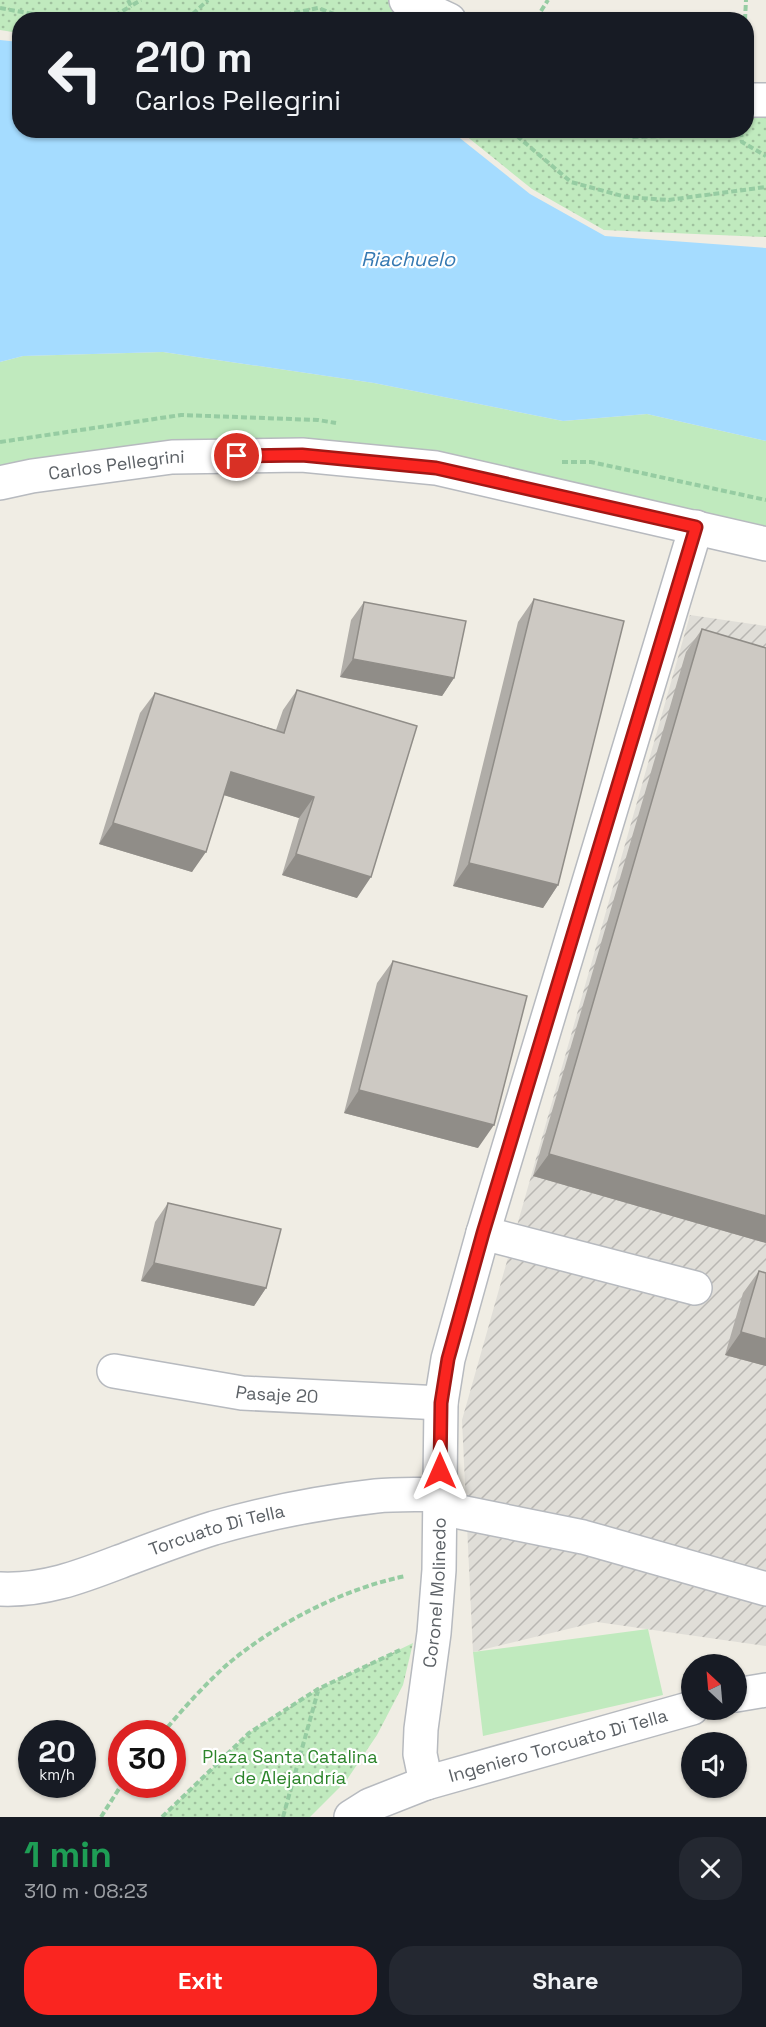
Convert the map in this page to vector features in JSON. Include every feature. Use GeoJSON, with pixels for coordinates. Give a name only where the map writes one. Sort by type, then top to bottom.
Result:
{"type":"FeatureCollection","features":[{"type":"Feature","properties":{"kind":"street"},"geometry":{"type":"LineString","coordinates":[[406,0],[432,12]]}},
{"type":"Feature","properties":{"kind":"street","name":"Carlos Pellegrini"},"geometry":{"type":"LineString","coordinates":[[0,483],[32,476],[172,457],[302,455],[436,468],[766,544]]}},
{"type":"Feature","properties":{"kind":"street","name":"Coronel Molinedo"},"geometry":{"type":"LineString","coordinates":[[426,1783],[420,1755],[421,1729],[434,1633],[439,1570],[441,1403],[448,1359],[483,1233],[696,527]]}},
{"type":"Feature","properties":{"kind":"street"},"geometry":{"type":"LineString","coordinates":[[483,1233],[696,1288]]}},
{"type":"Feature","properties":{"kind":"street","name":"Pasaje 20"},"geometry":{"type":"LineString","coordinates":[[114,1371],[242,1393],[441,1403]]}},
{"type":"Feature","properties":{"kind":"street","name":"Torcuato Di Tella"},"geometry":{"type":"LineString","coordinates":[[0,1589],[21,1590],[53,1585],[215,1528],[325,1503],[377,1496],[440,1501],[583,1537],[766,1589]]}},
{"type":"Feature","properties":{"kind":"street"},"geometry":{"type":"LineString","coordinates":[[747,1693],[766,1690]]}},
{"type":"Feature","properties":{"kind":"street","name":"Ingeniero Torcuato Di Tella"},"geometry":{"type":"LineString","coordinates":[[426,1783],[681,1711]]}},
{"type":"Feature","properties":{"kind":"street"},"geometry":{"type":"LineString","coordinates":[[351,1817],[370,1805],[426,1783]]}},
{"type":"Feature","properties":{"kind":"path"},"geometry":{"type":"LineString","coordinates":[[128,0],[131,6]]}},
{"type":"Feature","properties":{"kind":"path"},"geometry":{"type":"LineString","coordinates":[[120,12],[141,0]]}},
{"type":"Feature","properties":{"kind":"path"},"geometry":{"type":"LineString","coordinates":[[195,12],[208,0]]}},
{"type":"Feature","properties":{"kind":"path"},"geometry":{"type":"LineString","coordinates":[[541,11],[548,0]]}},
{"type":"Feature","properties":{"kind":"path"},"geometry":{"type":"LineString","coordinates":[[0,8],[22,12]]}},
{"type":"Feature","properties":{"kind":"path"},"geometry":{"type":"LineString","coordinates":[[298,12],[318,8],[329,12]]}},
{"type":"Feature","properties":{"kind":"path"},"geometry":{"type":"LineString","coordinates":[[519,138],[570,182],[626,197],[668,200],[766,187]]}},
{"type":"Feature","properties":{"kind":"path"},"geometry":{"type":"LineString","coordinates":[[741,138],[741,142],[766,156]]}},
{"type":"Feature","properties":{"kind":"path"},"geometry":{"type":"LineString","coordinates":[[175,1720],[229,1664],[282,1626],[338,1598],[377,1583],[439,1570]]}},
{"type":"Feature","properties":{"kind":"path"},"geometry":{"type":"LineString","coordinates":[[162,1817],[249,1733],[318,1689],[434,1633]]}},
{"type":"Feature","properties":{"kind":"path"},"geometry":{"type":"LineString","coordinates":[[283,1817],[318,1689]]}},
{"type":"Feature","properties":{"kind":"path"},"geometry":{"type":"LineString","coordinates":[[101,1817],[113,1798]]}},
{"type":"Feature","properties":{"kind":"shaded area"},"geometry":{"type":"Polygon","coordinates":[[[690,615],[766,626],[766,1646],[597,1622],[473,1652],[462,1420],[690,615]]]}},
{"type":"Feature","properties":{"kind":"green space"},"geometry":{"type":"Polygon","coordinates":[[[0,0],[390,0],[413,12],[12,12],[12,32],[0,30],[0,0]]]}},
{"type":"Feature","properties":{"kind":"green space"},"geometry":{"type":"Polygon","coordinates":[[[754,111],[766,111],[766,237],[604,230],[532,189],[469,138],[754,138],[754,111]]]}},
{"type":"Feature","properties":{"kind":"green space"},"geometry":{"type":"Polygon","coordinates":[[[163,352],[374,383],[563,421],[647,414],[766,441],[766,534],[434,459],[0,474],[0,362],[23,356],[163,352]]]}},
{"type":"Feature","properties":{"kind":"green space"},"geometry":{"type":"Polygon","coordinates":[[[648,1629],[663,1695],[483,1736],[473,1652],[648,1629]]]}},
{"type":"Feature","properties":{"kind":"green space","name":"Plaza Santa Catalina de Alejandría"},"geometry":{"type":"Polygon","coordinates":[[[413,1643],[403,1685],[377,1735],[346,1781],[310,1817],[162,1817],[182,1798],[186,1798],[186,1794],[249,1733],[318,1689],[413,1643]]]}},
{"type":"Feature","properties":{"kind":"water","name":"Riachuelo"},"geometry":{"type":"Polygon","coordinates":[[[0,40],[12,41],[12,138],[460,138],[530,194],[605,236],[766,248],[766,441],[647,414],[563,421],[374,383],[163,352],[23,356],[0,362],[0,40]]]}},
{"type":"Feature","properties":{"kind":"building"},"geometry":{"type":"Polygon","coordinates":[[[534,599],[624,621],[558,885],[469,863],[534,599]]]}},
{"type":"Feature","properties":{"kind":"building"},"geometry":{"type":"Polygon","coordinates":[[[364,602],[466,621],[454,678],[353,659],[364,602]]]}},
{"type":"Feature","properties":{"kind":"building"},"geometry":{"type":"Polygon","coordinates":[[[702,629],[766,648],[766,1216],[549,1154],[702,629]]]}},
{"type":"Feature","properties":{"kind":"building"},"geometry":{"type":"Polygon","coordinates":[[[297,690],[417,726],[371,877],[296,854],[314,797],[231,772],[206,852],[113,823],[155,693],[284,733],[297,690]]]}},
{"type":"Feature","properties":{"kind":"building"},"geometry":{"type":"Polygon","coordinates":[[[393,961],[527,996],[494,1125],[359,1090],[393,961]]]}},
{"type":"Feature","properties":{"kind":"building"},"geometry":{"type":"Polygon","coordinates":[[[168,1203],[281,1229],[266,1288],[154,1263],[168,1203]]]}},
{"type":"Feature","properties":{"kind":"building"},"geometry":{"type":"Polygon","coordinates":[[[759,1271],[766,1273],[766,1339],[741,1332],[759,1271]]]}},
{"type":"Feature","properties":{"kind":"route"},"geometry":{"type":"LineString","coordinates":[[237,456],[302,455],[436,468],[696,527],[483,1233],[448,1359],[441,1403],[440,1471]]}}]}
